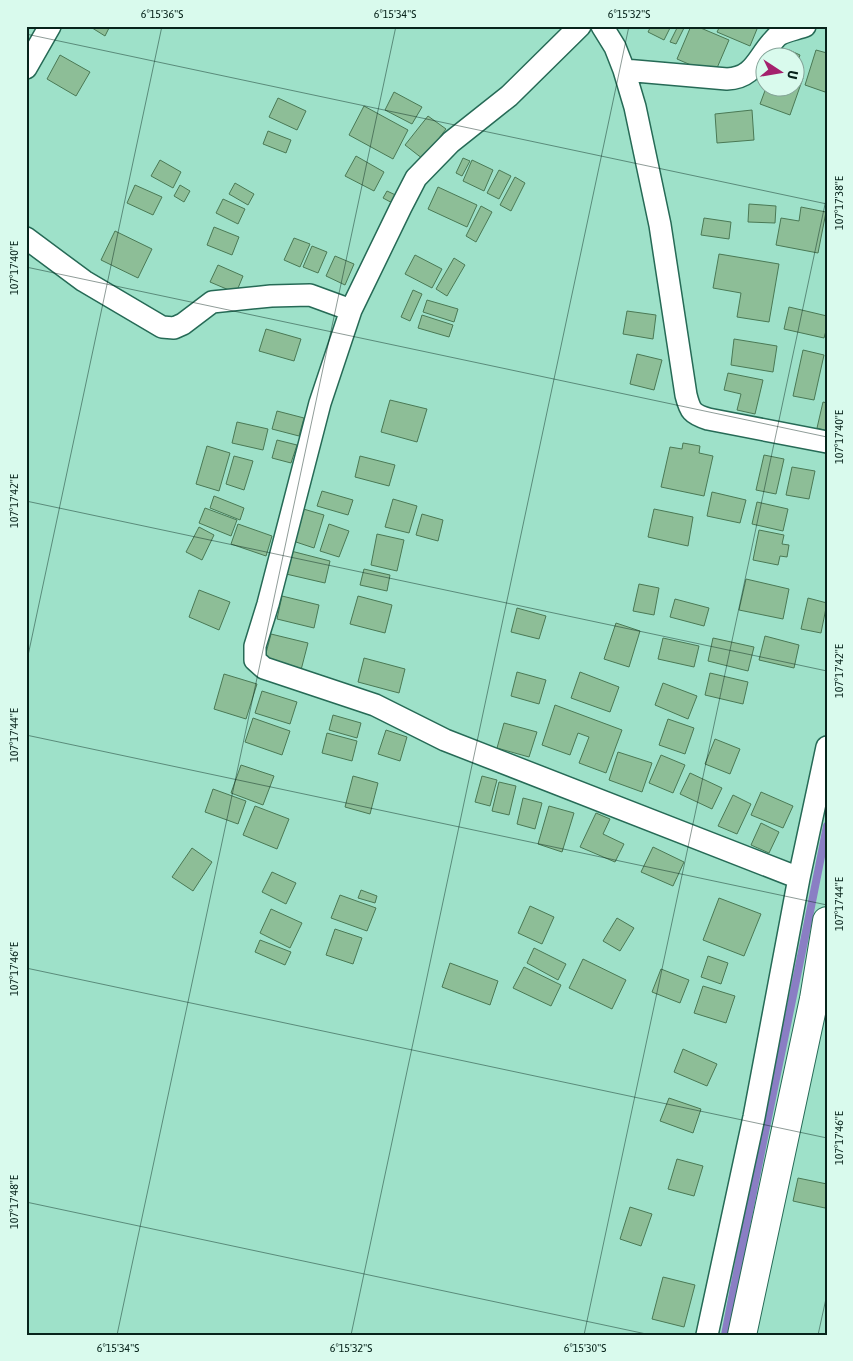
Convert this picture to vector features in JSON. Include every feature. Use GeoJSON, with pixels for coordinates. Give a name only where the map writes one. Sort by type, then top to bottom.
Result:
{"type":"FeatureCollection","features":[{"type":"Feature","properties":{"kind":"street"},"geometry":{"type":"LineString","coordinates":[[26,68],[50,26]]}},
{"type":"Feature","properties":{"kind":"street"},"geometry":{"type":"LineString","coordinates":[[580,26],[509,96],[451,142],[416,178],[401,207],[351,310],[320,404],[268,604],[255,646],[255,660],[264,668],[375,705],[444,740],[799,878]]}},
{"type":"Feature","properties":{"kind":"street"},"geometry":{"type":"LineString","coordinates":[[602,26],[615,47],[635,108],[660,225],[686,395],[690,410],[698,416],[708,419],[827,442]]}},
{"type":"Feature","properties":{"kind":"street"},"geometry":{"type":"LineString","coordinates":[[624,70],[727,79],[737,78],[746,74],[757,63],[766,49],[779,35],[805,26]]}},
{"type":"Feature","properties":{"kind":"street"},"geometry":{"type":"LineString","coordinates":[[26,238],[84,281],[162,327],[174,328],[183,324],[212,302],[284,295],[310,295],[351,310]]}},
{"type":"Feature","properties":{"kind":"street"},"geometry":{"type":"LineString","coordinates":[[827,747],[799,878],[712,1325],[745,1333],[820,1002],[827,921]]}},
{"type":"Feature","properties":{"kind":"building"},"geometry":{"type":"Polygon","coordinates":[[[89,26],[110,26],[105,36],[89,26]]]}},
{"type":"Feature","properties":{"kind":"building"},"geometry":{"type":"Polygon","coordinates":[[[651,26],[671,26],[664,40],[648,32],[651,26]]]}},
{"type":"Feature","properties":{"kind":"building"},"geometry":{"type":"Polygon","coordinates":[[[678,26],[685,26],[676,44],[670,42],[678,26]]]}},
{"type":"Feature","properties":{"kind":"building"},"geometry":{"type":"Polygon","coordinates":[[[691,26],[696,26],[729,40],[714,75],[677,59],[691,26]]]}},
{"type":"Feature","properties":{"kind":"building"},"geometry":{"type":"Polygon","coordinates":[[[720,26],[751,26],[757,29],[750,46],[717,32],[720,26]]]}},
{"type":"Feature","properties":{"kind":"building"},"geometry":{"type":"Polygon","coordinates":[[[816,50],[827,53],[827,87],[825,92],[806,85],[816,50]]]}},
{"type":"Feature","properties":{"kind":"building"},"geometry":{"type":"Polygon","coordinates":[[[60,55],[90,72],[76,96],[47,79],[60,55]]]}},
{"type":"Feature","properties":{"kind":"building"},"geometry":{"type":"Polygon","coordinates":[[[394,92],[422,107],[412,124],[385,110],[394,92]]]}},
{"type":"Feature","properties":{"kind":"building"},"geometry":{"type":"Polygon","coordinates":[[[278,98],[306,111],[297,130],[269,117],[278,98]]]}},
{"type":"Feature","properties":{"kind":"building"},"geometry":{"type":"Polygon","coordinates":[[[762,98],[796,98],[790,115],[760,104],[762,98]]]}},
{"type":"Feature","properties":{"kind":"building"},"geometry":{"type":"Polygon","coordinates":[[[364,106],[408,130],[393,159],[349,135],[364,106]]]}},
{"type":"Feature","properties":{"kind":"building"},"geometry":{"type":"Polygon","coordinates":[[[752,110],[754,140],[717,143],[715,114],[752,110]]]}},
{"type":"Feature","properties":{"kind":"building"},"geometry":{"type":"Polygon","coordinates":[[[428,116],[446,129],[423,159],[405,145],[428,116]]]}},
{"type":"Feature","properties":{"kind":"building"},"geometry":{"type":"Polygon","coordinates":[[[268,131],[291,140],[286,153],[263,144],[268,131]]]}},
{"type":"Feature","properties":{"kind":"building"},"geometry":{"type":"Polygon","coordinates":[[[356,156],[384,172],[374,191],[345,176],[356,156]]]}},
{"type":"Feature","properties":{"kind":"building"},"geometry":{"type":"Polygon","coordinates":[[[463,158],[470,161],[462,176],[456,173],[463,158]]]}},
{"type":"Feature","properties":{"kind":"building"},"geometry":{"type":"Polygon","coordinates":[[[160,160],[181,172],[173,188],[151,176],[160,160]]]}},
{"type":"Feature","properties":{"kind":"building"},"geometry":{"type":"Polygon","coordinates":[[[472,160],[493,170],[484,191],[463,181],[472,160]]]}},
{"type":"Feature","properties":{"kind":"building"},"geometry":{"type":"Polygon","coordinates":[[[499,170],[511,176],[499,199],[487,193],[499,170]]]}},
{"type":"Feature","properties":{"kind":"building"},"geometry":{"type":"Polygon","coordinates":[[[515,177],[525,183],[511,211],[500,205],[515,177]]]}},
{"type":"Feature","properties":{"kind":"building"},"geometry":{"type":"Polygon","coordinates":[[[235,183],[254,194],[248,205],[229,194],[235,183]]]}},
{"type":"Feature","properties":{"kind":"building"},"geometry":{"type":"Polygon","coordinates":[[[135,185],[162,197],[153,215],[127,203],[135,185]]]}},
{"type":"Feature","properties":{"kind":"building"},"geometry":{"type":"Polygon","coordinates":[[[180,185],[190,191],[184,202],[174,196],[180,185]]]}},
{"type":"Feature","properties":{"kind":"building"},"geometry":{"type":"Polygon","coordinates":[[[438,187],[477,205],[467,227],[428,209],[438,187]]]}},
{"type":"Feature","properties":{"kind":"building"},"geometry":{"type":"Polygon","coordinates":[[[387,191],[402,198],[398,206],[383,198],[387,191]]]}},
{"type":"Feature","properties":{"kind":"building"},"geometry":{"type":"Polygon","coordinates":[[[223,199],[245,209],[238,224],[216,213],[223,199]]]}},
{"type":"Feature","properties":{"kind":"building"},"geometry":{"type":"Polygon","coordinates":[[[749,204],[776,206],[775,223],[748,222],[749,204]]]}},
{"type":"Feature","properties":{"kind":"building"},"geometry":{"type":"Polygon","coordinates":[[[481,206],[492,212],[476,242],[466,236],[481,206]]]}},
{"type":"Feature","properties":{"kind":"building"},"geometry":{"type":"Polygon","coordinates":[[[801,207],[826,212],[818,253],[776,245],[781,218],[799,221],[801,207]]]}},
{"type":"Feature","properties":{"kind":"building"},"geometry":{"type":"Polygon","coordinates":[[[704,218],[731,222],[729,239],[701,235],[704,218]]]}},
{"type":"Feature","properties":{"kind":"building"},"geometry":{"type":"Polygon","coordinates":[[[214,227],[239,237],[232,255],[207,245],[214,227]]]}},
{"type":"Feature","properties":{"kind":"building"},"geometry":{"type":"Polygon","coordinates":[[[115,231],[152,249],[138,278],[101,260],[115,231]]]}},
{"type":"Feature","properties":{"kind":"building"},"geometry":{"type":"Polygon","coordinates":[[[294,238],[310,244],[300,267],[284,260],[294,238]]]}},
{"type":"Feature","properties":{"kind":"building"},"geometry":{"type":"Polygon","coordinates":[[[312,246],[327,252],[318,273],[303,267],[312,246]]]}},
{"type":"Feature","properties":{"kind":"building"},"geometry":{"type":"Polygon","coordinates":[[[719,254],[779,264],[769,322],[737,317],[741,293],[713,288],[719,254]]]}},
{"type":"Feature","properties":{"kind":"building"},"geometry":{"type":"Polygon","coordinates":[[[415,255],[442,269],[432,288],[405,274],[415,255]]]}},
{"type":"Feature","properties":{"kind":"building"},"geometry":{"type":"Polygon","coordinates":[[[335,256],[354,264],[345,285],[326,276],[335,256]]]}},
{"type":"Feature","properties":{"kind":"building"},"geometry":{"type":"Polygon","coordinates":[[[454,258],[465,265],[447,296],[436,289],[454,258]]]}},
{"type":"Feature","properties":{"kind":"building"},"geometry":{"type":"Polygon","coordinates":[[[218,265],[243,276],[236,293],[210,282],[218,265]]]}},
{"type":"Feature","properties":{"kind":"building"},"geometry":{"type":"Polygon","coordinates":[[[413,290],[422,294],[410,321],[401,317],[413,290]]]}},
{"type":"Feature","properties":{"kind":"building"},"geometry":{"type":"Polygon","coordinates":[[[427,300],[458,309],[454,322],[423,312],[427,300]]]}},
{"type":"Feature","properties":{"kind":"building"},"geometry":{"type":"Polygon","coordinates":[[[789,307],[827,316],[824,338],[784,329],[789,307]]]}},
{"type":"Feature","properties":{"kind":"building"},"geometry":{"type":"Polygon","coordinates":[[[627,311],[656,315],[653,339],[623,334],[627,311]]]}},
{"type":"Feature","properties":{"kind":"building"},"geometry":{"type":"Polygon","coordinates":[[[422,315],[453,325],[449,337],[418,328],[422,315]]]}},
{"type":"Feature","properties":{"kind":"building"},"geometry":{"type":"Polygon","coordinates":[[[266,329],[301,339],[294,361],[259,351],[266,329]]]}},
{"type":"Feature","properties":{"kind":"building"},"geometry":{"type":"Polygon","coordinates":[[[734,339],[777,346],[773,372],[731,365],[734,339]]]}},
{"type":"Feature","properties":{"kind":"building"},"geometry":{"type":"Polygon","coordinates":[[[803,350],[824,355],[814,400],[793,396],[803,350]]]}},
{"type":"Feature","properties":{"kind":"building"},"geometry":{"type":"Polygon","coordinates":[[[637,354],[662,360],[654,390],[630,384],[637,354]]]}},
{"type":"Feature","properties":{"kind":"building"},"geometry":{"type":"Polygon","coordinates":[[[728,373],[763,380],[755,414],[737,410],[741,394],[724,390],[728,373]]]}},
{"type":"Feature","properties":{"kind":"building"},"geometry":{"type":"Polygon","coordinates":[[[390,400],[427,409],[417,442],[381,432],[390,400]]]}},
{"type":"Feature","properties":{"kind":"building"},"geometry":{"type":"Polygon","coordinates":[[[823,402],[827,403],[827,431],[817,428],[823,402]]]}},
{"type":"Feature","properties":{"kind":"building"},"geometry":{"type":"Polygon","coordinates":[[[277,411],[304,418],[299,436],[272,429],[277,411]]]}},
{"type":"Feature","properties":{"kind":"building"},"geometry":{"type":"Polygon","coordinates":[[[237,422],[268,429],[263,450],[232,443],[237,422]]]}},
{"type":"Feature","properties":{"kind":"building"},"geometry":{"type":"Polygon","coordinates":[[[277,440],[297,445],[291,463],[272,458],[277,440]]]}},
{"type":"Feature","properties":{"kind":"building"},"geometry":{"type":"Polygon","coordinates":[[[683,443],[700,446],[699,453],[713,456],[704,496],[661,487],[670,447],[682,449],[683,443]]]}},
{"type":"Feature","properties":{"kind":"building"},"geometry":{"type":"Polygon","coordinates":[[[207,446],[230,453],[219,491],[196,484],[207,446]]]}},
{"type":"Feature","properties":{"kind":"building"},"geometry":{"type":"Polygon","coordinates":[[[764,455],[784,459],[776,494],[756,490],[764,455]]]}},
{"type":"Feature","properties":{"kind":"building"},"geometry":{"type":"Polygon","coordinates":[[[234,456],[253,461],[244,490],[226,484],[234,456]]]}},
{"type":"Feature","properties":{"kind":"building"},"geometry":{"type":"Polygon","coordinates":[[[360,456],[395,465],[389,486],[355,477],[360,456]]]}},
{"type":"Feature","properties":{"kind":"building"},"geometry":{"type":"Polygon","coordinates":[[[792,467],[815,471],[809,499],[786,495],[792,467]]]}},
{"type":"Feature","properties":{"kind":"building"},"geometry":{"type":"Polygon","coordinates":[[[322,491],[353,500],[348,515],[317,506],[322,491]]]}},
{"type":"Feature","properties":{"kind":"building"},"geometry":{"type":"Polygon","coordinates":[[[712,492],[746,500],[740,523],[707,516],[712,492]]]}},
{"type":"Feature","properties":{"kind":"building"},"geometry":{"type":"Polygon","coordinates":[[[214,496],[244,508],[240,520],[210,508],[214,496]]]}},
{"type":"Feature","properties":{"kind":"building"},"geometry":{"type":"Polygon","coordinates":[[[393,499],[417,506],[409,533],[385,527],[393,499]]]}},
{"type":"Feature","properties":{"kind":"building"},"geometry":{"type":"Polygon","coordinates":[[[757,502],[788,509],[783,531],[752,524],[757,502]]]}},
{"type":"Feature","properties":{"kind":"building"},"geometry":{"type":"Polygon","coordinates":[[[205,508],[237,520],[231,536],[199,523],[205,508]]]}},
{"type":"Feature","properties":{"kind":"building"},"geometry":{"type":"Polygon","coordinates":[[[300,508],[324,515],[314,548],[290,540],[300,508]]]}},
{"type":"Feature","properties":{"kind":"building"},"geometry":{"type":"Polygon","coordinates":[[[654,509],[693,517],[688,546],[648,537],[654,509]]]}},
{"type":"Feature","properties":{"kind":"building"},"geometry":{"type":"Polygon","coordinates":[[[422,514],[443,520],[438,541],[416,535],[422,514]]]}},
{"type":"Feature","properties":{"kind":"building"},"geometry":{"type":"Polygon","coordinates":[[[238,524],[272,536],[266,556],[231,544],[238,524]]]}},
{"type":"Feature","properties":{"kind":"building"},"geometry":{"type":"Polygon","coordinates":[[[329,524],[349,531],[339,557],[320,551],[329,524]]]}},
{"type":"Feature","properties":{"kind":"building"},"geometry":{"type":"Polygon","coordinates":[[[199,527],[214,535],[202,560],[186,552],[199,527]]]}},
{"type":"Feature","properties":{"kind":"building"},"geometry":{"type":"Polygon","coordinates":[[[759,530],[784,535],[782,544],[789,545],[787,557],[780,556],[778,565],[753,560],[759,530]]]}},
{"type":"Feature","properties":{"kind":"building"},"geometry":{"type":"Polygon","coordinates":[[[377,534],[404,540],[397,571],[371,565],[377,534]]]}},
{"type":"Feature","properties":{"kind":"building"},"geometry":{"type":"Polygon","coordinates":[[[291,551],[330,561],[325,583],[286,574],[291,551]]]}},
{"type":"Feature","properties":{"kind":"building"},"geometry":{"type":"Polygon","coordinates":[[[364,569],[390,575],[387,591],[360,585],[364,569]]]}},
{"type":"Feature","properties":{"kind":"building"},"geometry":{"type":"Polygon","coordinates":[[[746,579],[789,589],[783,619],[739,610],[746,579]]]}},
{"type":"Feature","properties":{"kind":"building"},"geometry":{"type":"Polygon","coordinates":[[[639,584],[659,588],[654,615],[633,611],[639,584]]]}},
{"type":"Feature","properties":{"kind":"building"},"geometry":{"type":"Polygon","coordinates":[[[199,590],[230,602],[219,630],[189,617],[199,590]]]}},
{"type":"Feature","properties":{"kind":"building"},"geometry":{"type":"Polygon","coordinates":[[[282,596],[319,605],[314,628],[277,619],[282,596]]]}},
{"type":"Feature","properties":{"kind":"building"},"geometry":{"type":"Polygon","coordinates":[[[358,596],[392,605],[385,633],[350,624],[358,596]]]}},
{"type":"Feature","properties":{"kind":"building"},"geometry":{"type":"Polygon","coordinates":[[[808,598],[827,603],[821,633],[801,629],[808,598]]]}},
{"type":"Feature","properties":{"kind":"building"},"geometry":{"type":"Polygon","coordinates":[[[675,599],[709,608],[704,626],[670,617],[675,599]]]}},
{"type":"Feature","properties":{"kind":"building"},"geometry":{"type":"Polygon","coordinates":[[[517,608],[546,616],[539,639],[511,632],[517,608]]]}},
{"type":"Feature","properties":{"kind":"building"},"geometry":{"type":"Polygon","coordinates":[[[616,623],[640,631],[629,667],[604,659],[616,623]]]}},
{"type":"Feature","properties":{"kind":"building"},"geometry":{"type":"Polygon","coordinates":[[[271,634],[308,643],[301,670],[264,661],[271,634]]]}},
{"type":"Feature","properties":{"kind":"building"},"geometry":{"type":"Polygon","coordinates":[[[765,636],[799,645],[794,668],[759,660],[765,636]]]}},
{"type":"Feature","properties":{"kind":"building"},"geometry":{"type":"Polygon","coordinates":[[[663,638],[699,646],[694,667],[658,659],[663,638]]]}},
{"type":"Feature","properties":{"kind":"building"},"geometry":{"type":"Polygon","coordinates":[[[713,638],[754,647],[748,671],[708,661],[713,638]]]}},
{"type":"Feature","properties":{"kind":"building"},"geometry":{"type":"Polygon","coordinates":[[[364,658],[405,669],[399,693],[358,682],[364,658]]]}},
{"type":"Feature","properties":{"kind":"building"},"geometry":{"type":"Polygon","coordinates":[[[517,672],[546,680],[539,704],[511,696],[517,672]]]}},
{"type":"Feature","properties":{"kind":"building"},"geometry":{"type":"Polygon","coordinates":[[[580,672],[619,687],[610,712],[571,698],[580,672]]]}},
{"type":"Feature","properties":{"kind":"building"},"geometry":{"type":"Polygon","coordinates":[[[710,673],[748,682],[743,704],[705,695],[710,673]]]}},
{"type":"Feature","properties":{"kind":"building"},"geometry":{"type":"Polygon","coordinates":[[[224,674],[257,684],[246,719],[214,709],[224,674]]]}},
{"type":"Feature","properties":{"kind":"building"},"geometry":{"type":"Polygon","coordinates":[[[663,683],[697,696],[688,719],[655,705],[663,683]]]}},
{"type":"Feature","properties":{"kind":"building"},"geometry":{"type":"Polygon","coordinates":[[[262,691],[297,702],[290,724],[255,713],[262,691]]]}},
{"type":"Feature","properties":{"kind":"building"},"geometry":{"type":"Polygon","coordinates":[[[555,705],[622,730],[606,773],[579,763],[589,737],[578,733],[570,755],[542,745],[555,705]]]}},
{"type":"Feature","properties":{"kind":"building"},"geometry":{"type":"Polygon","coordinates":[[[333,715],[361,723],[357,738],[329,730],[333,715]]]}},
{"type":"Feature","properties":{"kind":"building"},"geometry":{"type":"Polygon","coordinates":[[[253,718],[290,731],[282,755],[245,742],[253,718]]]}},
{"type":"Feature","properties":{"kind":"building"},"geometry":{"type":"Polygon","coordinates":[[[668,719],[694,728],[685,754],[659,745],[668,719]]]}},
{"type":"Feature","properties":{"kind":"building"},"geometry":{"type":"Polygon","coordinates":[[[504,723],[537,732],[529,757],[497,748],[504,723]]]}},
{"type":"Feature","properties":{"kind":"building"},"geometry":{"type":"Polygon","coordinates":[[[386,730],[407,737],[400,761],[378,754],[386,730]]]}},
{"type":"Feature","properties":{"kind":"building"},"geometry":{"type":"Polygon","coordinates":[[[327,733],[357,741],[352,761],[322,753],[327,733]]]}},
{"type":"Feature","properties":{"kind":"building"},"geometry":{"type":"Polygon","coordinates":[[[715,739],[740,749],[730,774],[705,764],[715,739]]]}},
{"type":"Feature","properties":{"kind":"building"},"geometry":{"type":"Polygon","coordinates":[[[618,752],[652,763],[642,792],[609,780],[618,752]]]}},
{"type":"Feature","properties":{"kind":"building"},"geometry":{"type":"Polygon","coordinates":[[[661,755],[685,765],[673,793],[649,783],[661,755]]]}},
{"type":"Feature","properties":{"kind":"building"},"geometry":{"type":"Polygon","coordinates":[[[241,765],[274,776],[263,805],[231,793],[241,765]]]}},
{"type":"Feature","properties":{"kind":"building"},"geometry":{"type":"Polygon","coordinates":[[[690,773],[722,788],[712,809],[680,794],[690,773]]]}},
{"type":"Feature","properties":{"kind":"building"},"geometry":{"type":"Polygon","coordinates":[[[353,776],[378,783],[370,814],[345,807],[353,776]]]}},
{"type":"Feature","properties":{"kind":"building"},"geometry":{"type":"Polygon","coordinates":[[[482,776],[497,780],[490,806],[475,802],[482,776]]]}},
{"type":"Feature","properties":{"kind":"building"},"geometry":{"type":"Polygon","coordinates":[[[499,782],[516,786],[509,815],[492,811],[499,782]]]}},
{"type":"Feature","properties":{"kind":"building"},"geometry":{"type":"Polygon","coordinates":[[[213,789],[246,801],[238,824],[205,812],[213,789]]]}},
{"type":"Feature","properties":{"kind":"building"},"geometry":{"type":"Polygon","coordinates":[[[761,792],[793,806],[783,828],[751,815],[761,792]]]}},
{"type":"Feature","properties":{"kind":"building"},"geometry":{"type":"Polygon","coordinates":[[[733,795],[751,804],[737,834],[718,826],[733,795]]]}},
{"type":"Feature","properties":{"kind":"building"},"geometry":{"type":"Polygon","coordinates":[[[523,798],[542,803],[535,829],[517,824],[523,798]]]}},
{"type":"Feature","properties":{"kind":"building"},"geometry":{"type":"Polygon","coordinates":[[[255,806],[289,819],[277,849],[243,835],[255,806]]]}},
{"type":"Feature","properties":{"kind":"building"},"geometry":{"type":"Polygon","coordinates":[[[549,806],[574,813],[562,852],[538,844],[549,806]]]}},
{"type":"Feature","properties":{"kind":"building"},"geometry":{"type":"Polygon","coordinates":[[[596,813],[610,819],[603,834],[624,844],[615,862],[580,847],[596,813]]]}},
{"type":"Feature","properties":{"kind":"building"},"geometry":{"type":"Polygon","coordinates":[[[761,823],[779,832],[769,853],[751,845],[761,823]]]}},
{"type":"Feature","properties":{"kind":"building"},"geometry":{"type":"Polygon","coordinates":[[[653,847],[684,862],[673,886],[641,872],[653,847]]]}},
{"type":"Feature","properties":{"kind":"building"},"geometry":{"type":"Polygon","coordinates":[[[192,848],[212,862],[193,891],[172,877],[192,848]]]}},
{"type":"Feature","properties":{"kind":"building"},"geometry":{"type":"Polygon","coordinates":[[[272,872],[296,883],[286,904],[262,892],[272,872]]]}},
{"type":"Feature","properties":{"kind":"building"},"geometry":{"type":"Polygon","coordinates":[[[361,890],[377,896],[375,903],[358,898],[361,890]]]}},
{"type":"Feature","properties":{"kind":"building"},"geometry":{"type":"Polygon","coordinates":[[[340,895],[376,908],[367,931],[331,918],[340,895]]]}},
{"type":"Feature","properties":{"kind":"building"},"geometry":{"type":"Polygon","coordinates":[[[719,898],[761,914],[744,956],[703,940],[719,898]]]}},
{"type":"Feature","properties":{"kind":"building"},"geometry":{"type":"Polygon","coordinates":[[[530,906],[554,917],[542,944],[518,933],[530,906]]]}},
{"type":"Feature","properties":{"kind":"building"},"geometry":{"type":"Polygon","coordinates":[[[271,909],[302,923],[290,948],[260,933],[271,909]]]}},
{"type":"Feature","properties":{"kind":"building"},"geometry":{"type":"Polygon","coordinates":[[[617,918],[634,928],[620,951],[603,941],[617,918]]]}},
{"type":"Feature","properties":{"kind":"building"},"geometry":{"type":"Polygon","coordinates":[[[335,929],[362,938],[353,964],[326,955],[335,929]]]}},
{"type":"Feature","properties":{"kind":"building"},"geometry":{"type":"Polygon","coordinates":[[[260,940],[291,952],[285,965],[255,952],[260,940]]]}},
{"type":"Feature","properties":{"kind":"building"},"geometry":{"type":"Polygon","coordinates":[[[534,948],[566,964],[558,980],[527,963],[534,948]]]}},
{"type":"Feature","properties":{"kind":"building"},"geometry":{"type":"Polygon","coordinates":[[[708,956],[728,963],[721,984],[701,977],[708,956]]]}},
{"type":"Feature","properties":{"kind":"building"},"geometry":{"type":"Polygon","coordinates":[[[583,959],[626,980],[612,1009],[569,988],[583,959]]]}},
{"type":"Feature","properties":{"kind":"building"},"geometry":{"type":"Polygon","coordinates":[[[450,963],[498,981],[490,1005],[442,987],[450,963]]]}},
{"type":"Feature","properties":{"kind":"building"},"geometry":{"type":"Polygon","coordinates":[[[524,967],[561,985],[551,1006],[513,988],[524,967]]]}},
{"type":"Feature","properties":{"kind":"building"},"geometry":{"type":"Polygon","coordinates":[[[661,969],[689,980],[680,1003],[652,992],[661,969]]]}},
{"type":"Feature","properties":{"kind":"building"},"geometry":{"type":"Polygon","coordinates":[[[703,986],[735,996],[726,1023],[694,1013],[703,986]]]}},
{"type":"Feature","properties":{"kind":"building"},"geometry":{"type":"Polygon","coordinates":[[[683,1049],[717,1064],[707,1086],[674,1072],[683,1049]]]}},
{"type":"Feature","properties":{"kind":"building"},"geometry":{"type":"Polygon","coordinates":[[[669,1098],[701,1109],[693,1133],[660,1121],[669,1098]]]}},
{"type":"Feature","properties":{"kind":"building"},"geometry":{"type":"Polygon","coordinates":[[[677,1159],[703,1166],[694,1196],[668,1189],[677,1159]]]}},
{"type":"Feature","properties":{"kind":"building"},"geometry":{"type":"Polygon","coordinates":[[[798,1178],[827,1184],[825,1208],[793,1201],[798,1178]]]}},
{"type":"Feature","properties":{"kind":"building"},"geometry":{"type":"Polygon","coordinates":[[[630,1207],[652,1214],[641,1246],[620,1239],[630,1207]]]}},
{"type":"Feature","properties":{"kind":"building"},"geometry":{"type":"Polygon","coordinates":[[[663,1277],[695,1285],[684,1327],[652,1319],[663,1277]]]}},
{"type":"Feature","properties":{"kind":"waterway"},"geometry":{"type":"LineString","coordinates":[[725,1335],[827,826]]}}]}
